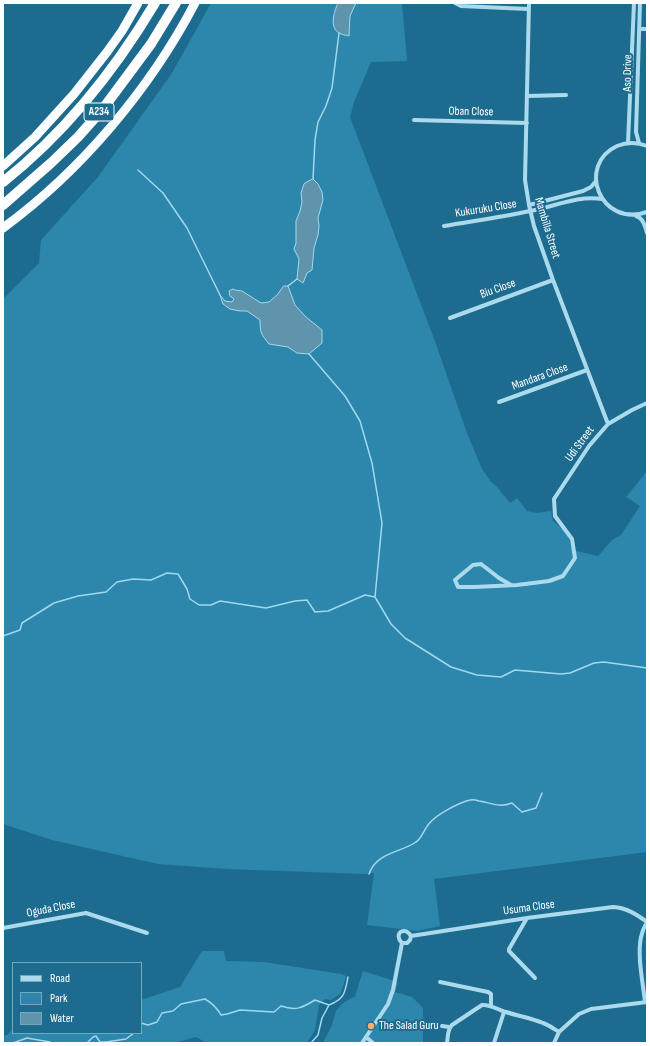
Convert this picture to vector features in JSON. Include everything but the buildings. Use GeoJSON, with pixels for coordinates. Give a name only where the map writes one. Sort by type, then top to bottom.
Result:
{"type":"FeatureCollection","features":[{"type":"Feature","properties":{"kind":"highway"},"geometry":{"type":"LineString","coordinates":[[3,166],[35,137],[74,94],[110,47],[138,3]]}},
{"type":"Feature","properties":{"kind":"highway","name":"A234"},"geometry":{"type":"LineString","coordinates":[[3,182],[38,152],[87,100],[128,46],[155,3]]}},
{"type":"Feature","properties":{"kind":"highway","name":"A234"},"geometry":{"type":"LineString","coordinates":[[3,205],[51,163],[78,137],[102,110],[152,44],[176,3]]}},
{"type":"Feature","properties":{"kind":"highway"},"geometry":{"type":"LineString","coordinates":[[3,228],[54,186],[115,121],[136,96],[169,48],[195,3]]}},
{"type":"Feature","properties":{"kind":"street"},"geometry":{"type":"LineString","coordinates":[[455,3],[461,6],[528,10]]}},
{"type":"Feature","properties":{"kind":"street","name":"Mambilla Street"},"geometry":{"type":"LineString","coordinates":[[529,3],[526,180],[530,211],[553,280],[608,424]]}},
{"type":"Feature","properties":{"kind":"street","name":"Aso Drive"},"geometry":{"type":"LineString","coordinates":[[628,143],[634,3]]}},
{"type":"Feature","properties":{"kind":"street","name":"Aso Drive"},"geometry":{"type":"LineString","coordinates":[[639,143],[636,132],[640,3]]}},
{"type":"Feature","properties":{"kind":"street"},"geometry":{"type":"LineString","coordinates":[[639,29],[647,29]]}},
{"type":"Feature","properties":{"kind":"street"},"geometry":{"type":"LineString","coordinates":[[527,96],[566,95]]}},
{"type":"Feature","properties":{"kind":"street","name":"Oban Close"},"geometry":{"type":"LineString","coordinates":[[414,120],[527,123]]}},
{"type":"Feature","properties":{"kind":"street"},"geometry":{"type":"LineString","coordinates":[[647,146],[639,143],[628,143],[614,147],[608,152],[600,163],[597,170],[596,181],[602,199],[613,209],[626,215],[647,212]]}},
{"type":"Feature","properties":{"kind":"street"},"geometry":{"type":"LineString","coordinates":[[529,205],[583,191],[591,187],[596,181]]}},
{"type":"Feature","properties":{"kind":"street","name":"Kukuruku Close"},"geometry":{"type":"LineString","coordinates":[[444,226],[530,211],[584,198],[594,197],[602,199]]}},
{"type":"Feature","properties":{"kind":"street"},"geometry":{"type":"LineString","coordinates":[[634,215],[643,221],[647,233]]}},
{"type":"Feature","properties":{"kind":"street","name":"Biu Close"},"geometry":{"type":"LineString","coordinates":[[450,318],[553,280]]}},
{"type":"Feature","properties":{"kind":"street","name":"Mandara Close"},"geometry":{"type":"LineString","coordinates":[[499,402],[587,370]]}},
{"type":"Feature","properties":{"kind":"street","name":"Udi Street"},"geometry":{"type":"LineString","coordinates":[[511,585],[549,581],[563,576],[575,558],[572,539],[555,516],[554,499],[589,446],[608,424],[647,403]]}},
{"type":"Feature","properties":{"kind":"street"},"geometry":{"type":"LineString","coordinates":[[481,564],[511,585],[458,587],[455,580],[473,565],[481,564]]}},
{"type":"Feature","properties":{"kind":"street","name":"Usuma Close"},"geometry":{"type":"LineString","coordinates":[[411,936],[527,918],[613,907],[626,909],[647,922]]}},
{"type":"Feature","properties":{"kind":"street","name":"Oguda Close"},"geometry":{"type":"LineString","coordinates":[[3,928],[86,913],[147,933]]}},
{"type":"Feature","properties":{"kind":"street"},"geometry":{"type":"LineString","coordinates":[[527,918],[509,951],[535,978]]}},
{"type":"Feature","properties":{"kind":"street"},"geometry":{"type":"LineString","coordinates":[[554,1043],[559,1032],[580,1014],[591,1010],[646,1002],[640,944],[641,935],[647,922]]}},
{"type":"Feature","properties":{"kind":"street","name":"Usuma Close"},"geometry":{"type":"LineString","coordinates":[[362,1043],[388,1004],[393,990],[402,943],[399,940],[398,935],[400,932],[405,930],[409,932],[411,936]]}},
{"type":"Feature","properties":{"kind":"street","name":"Usuma Close"},"geometry":{"type":"LineString","coordinates":[[402,943],[407,943],[411,936]]}},
{"type":"Feature","properties":{"kind":"street"},"geometry":{"type":"LineString","coordinates":[[440,982],[488,992],[491,994],[491,1006]]}},
{"type":"Feature","properties":{"kind":"street"},"geometry":{"type":"LineString","coordinates":[[442,1026],[449,1027],[484,1004],[504,1012],[542,1022],[559,1032]]}},
{"type":"Feature","properties":{"kind":"street"},"geometry":{"type":"LineString","coordinates":[[494,1043],[504,1012]]}},
{"type":"Feature","properties":{"kind":"street"},"geometry":{"type":"LineString","coordinates":[[447,1043],[449,1027]]}},
{"type":"Feature","properties":{"kind":"street"},"geometry":{"type":"LineString","coordinates":[[366,1037],[373,1043]]}},
{"type":"Feature","properties":{"kind":"green space"},"geometry":{"type":"Polygon","coordinates":[[[211,3],[402,3],[407,61],[371,62],[354,102],[350,117],[436,344],[467,433],[482,469],[491,482],[510,503],[517,498],[527,511],[537,513],[551,511],[553,521],[565,531],[570,541],[572,550],[598,556],[612,540],[621,535],[640,506],[626,497],[647,471],[647,852],[434,879],[440,926],[417,931],[367,925],[374,873],[364,874],[227,869],[158,864],[52,840],[3,824],[3,299],[39,263],[41,240],[98,177],[172,73],[211,3]]]}},
{"type":"Feature","properties":{"kind":"green space"},"geometry":{"type":"Polygon","coordinates":[[[202,951],[224,951],[226,961],[264,962],[346,976],[341,993],[331,1000],[325,999],[319,1005],[315,1030],[307,1043],[207,1043],[196,1037],[174,1043],[3,1043],[3,1036],[7,1035],[12,1030],[12,1034],[142,1034],[142,1000],[180,987],[202,951]]]}},
{"type":"Feature","properties":{"kind":"green space"},"geometry":{"type":"Polygon","coordinates":[[[363,971],[398,982],[395,992],[412,997],[423,1008],[423,1043],[323,1043],[332,1025],[336,1011],[343,1003],[355,996],[363,971]]]}},
{"type":"Feature","properties":{"kind":"water"},"geometry":{"type":"Polygon","coordinates":[[[338,3],[356,3],[350,16],[349,36],[339,33],[334,27],[333,19],[338,3]]]}},
{"type":"Feature","properties":{"kind":"water"},"geometry":{"type":"Polygon","coordinates":[[[313,179],[318,184],[322,192],[323,200],[318,218],[318,235],[314,248],[312,270],[307,273],[303,283],[297,279],[299,259],[294,249],[296,243],[296,221],[302,202],[301,193],[304,184],[313,179]]]}},
{"type":"Feature","properties":{"kind":"water"},"geometry":{"type":"Polygon","coordinates":[[[284,286],[288,286],[295,305],[306,317],[322,330],[322,343],[309,354],[297,353],[288,347],[269,344],[264,338],[260,328],[260,320],[247,311],[230,309],[223,304],[220,295],[225,301],[232,302],[234,299],[230,296],[229,291],[233,289],[242,291],[261,303],[269,302],[284,286]]]}},
{"type":"Feature","properties":{"kind":"waterway"},"geometry":{"type":"LineString","coordinates":[[313,179],[315,140],[318,122],[326,106],[332,88],[339,33]]}},
{"type":"Feature","properties":{"kind":"waterway"},"geometry":{"type":"LineString","coordinates":[[138,170],[163,193],[187,228],[220,295]]}},
{"type":"Feature","properties":{"kind":"waterway"},"geometry":{"type":"LineString","coordinates":[[288,286],[297,279]]}},
{"type":"Feature","properties":{"kind":"waterway"},"geometry":{"type":"LineString","coordinates":[[309,354],[345,396],[360,421],[372,463],[382,523],[375,597]]}},
{"type":"Feature","properties":{"kind":"waterway"},"geometry":{"type":"LineString","coordinates":[[3,636],[20,630],[22,623],[54,603],[78,596],[106,592],[117,582],[133,579],[151,580],[167,573],[178,574],[187,589],[190,599],[199,605],[211,605],[220,601],[266,608],[295,601],[307,600],[315,612],[328,611],[365,595],[375,597],[391,624],[405,638],[451,667],[477,675],[501,677],[515,670],[561,674],[570,673],[594,663],[604,662],[647,668]]}},
{"type":"Feature","properties":{"kind":"waterway"},"geometry":{"type":"LineString","coordinates":[[369,874],[377,861],[416,842],[431,821],[441,813],[453,807],[473,800],[499,805],[512,803],[522,812],[536,808],[542,793]]}},
{"type":"Feature","properties":{"kind":"waterway"},"geometry":{"type":"LineString","coordinates":[[311,1043],[318,1035],[322,1018],[329,1005],[338,1000],[343,994],[348,977]]}},
{"type":"Feature","properties":{"kind":"waterway"},"geometry":{"type":"LineString","coordinates":[[142,1023],[148,1025],[157,1022],[162,1013],[173,1011],[181,1004],[205,999],[210,1002],[221,1015],[240,1010],[274,1012],[281,1006],[299,1008],[315,1000],[329,1005]]}},
{"type":"Feature","properties":{"kind":"waterway"},"geometry":{"type":"LineString","coordinates":[[87,1043],[96,1036],[100,1042],[106,1042],[126,1039],[133,1034]]}},
{"type":"Feature","properties":{"kind":"waterway"},"geometry":{"type":"LineString","coordinates":[[13,1043],[27,1038],[51,1043]]}},
{"type":"Feature","properties":{"kind":"place","name":"The Salad Guru"},"geometry":{"type":"Point","coordinates":[371,1026]}}]}
